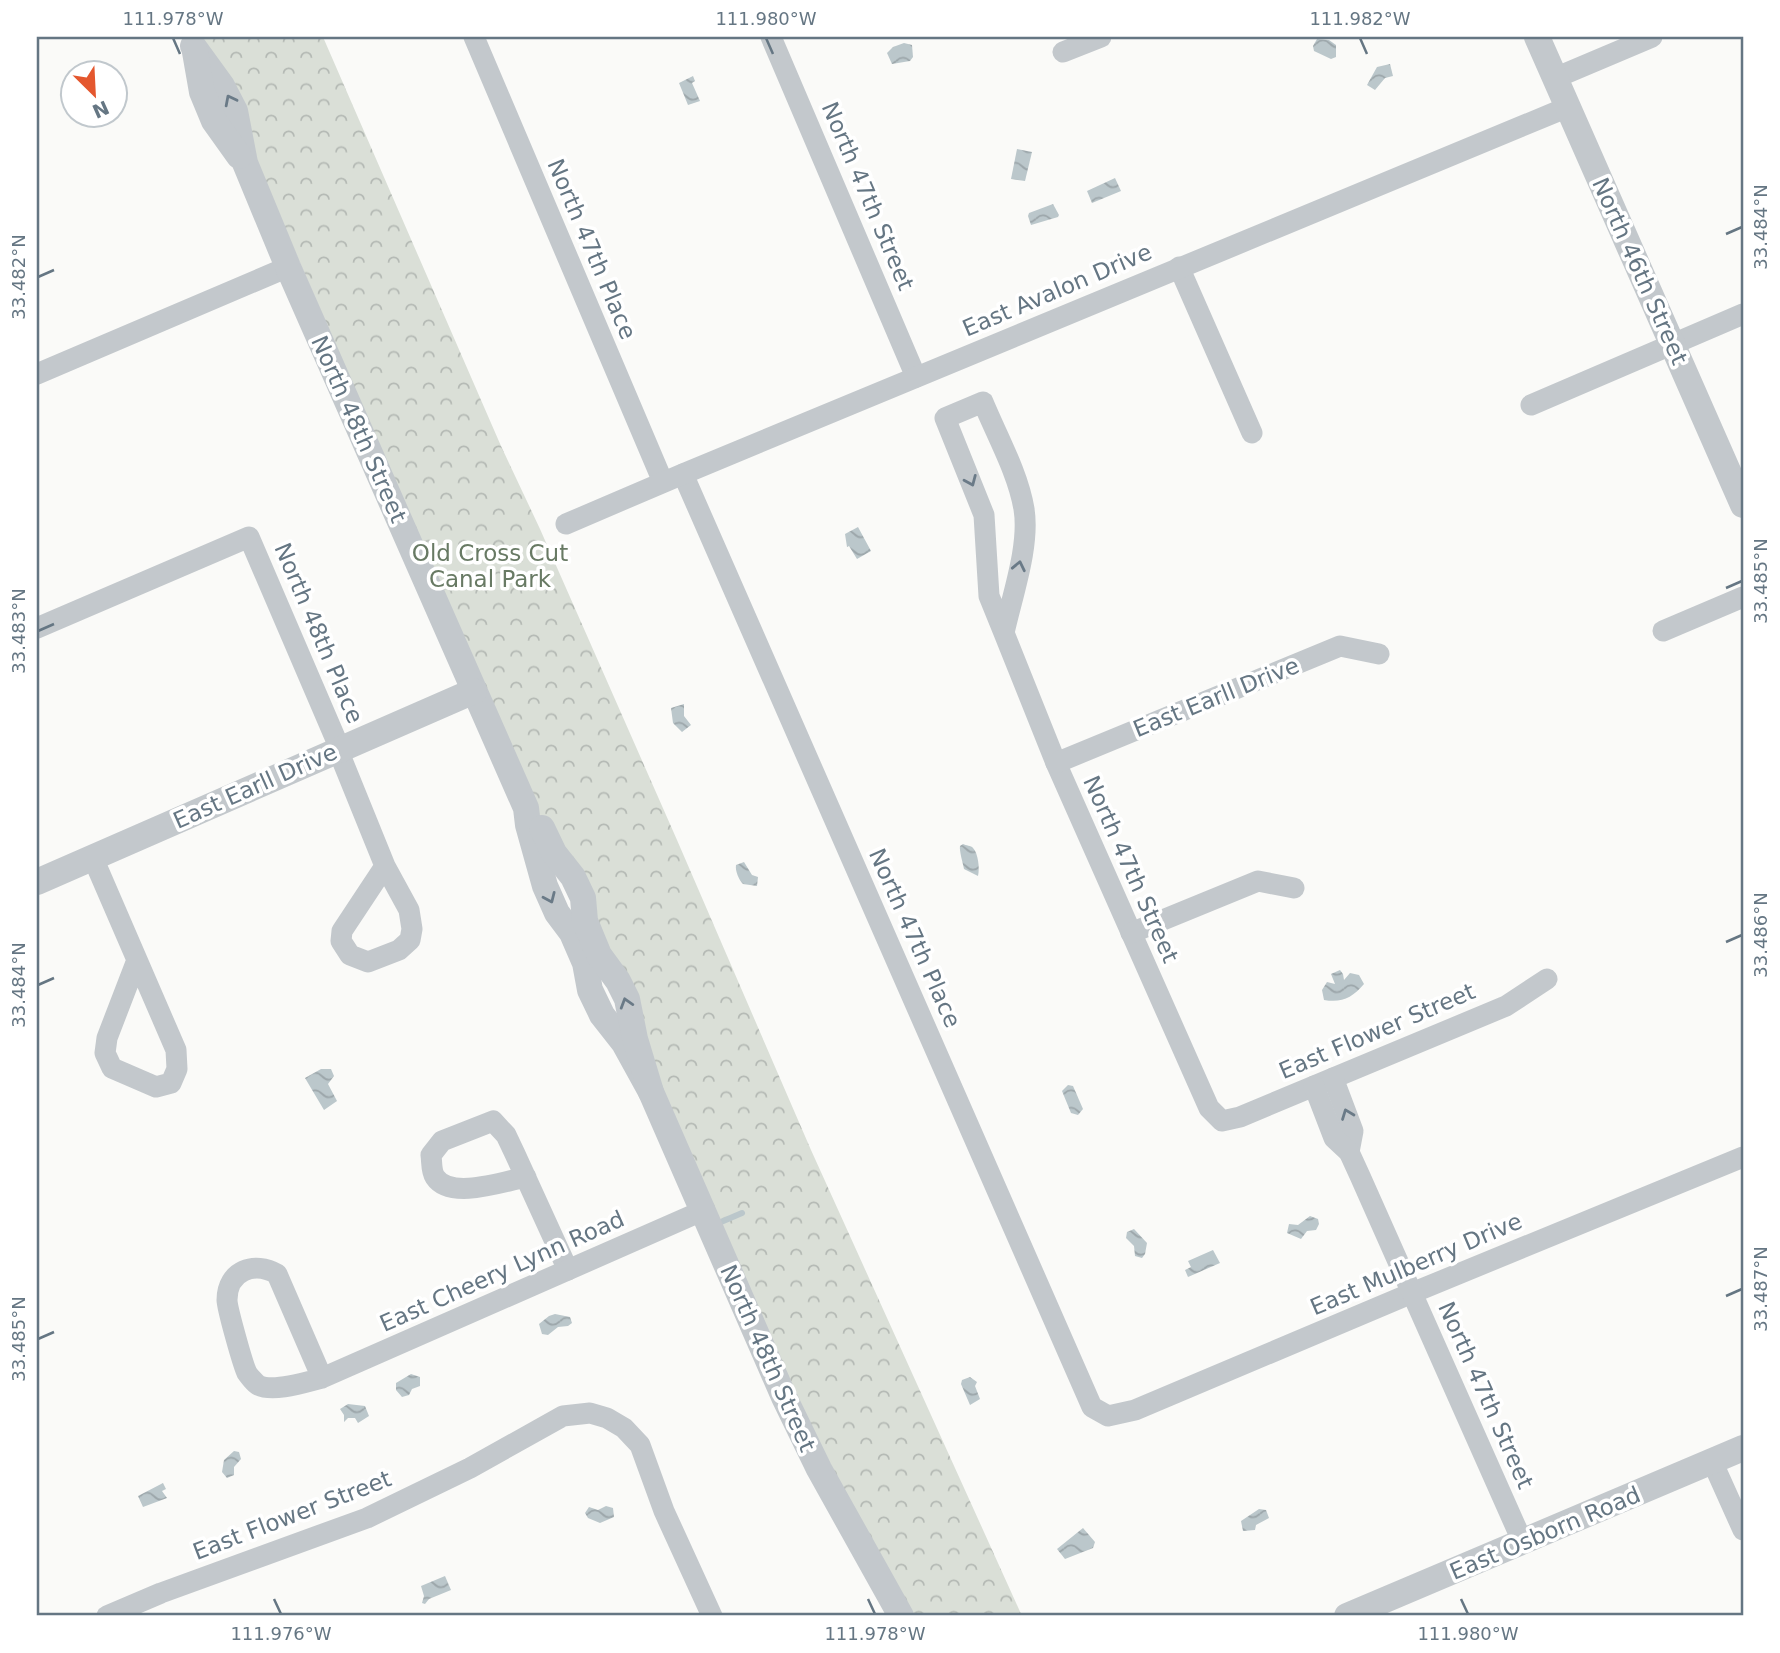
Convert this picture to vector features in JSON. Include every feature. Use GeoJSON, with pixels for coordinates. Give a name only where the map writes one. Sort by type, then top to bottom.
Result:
{"type":"FeatureCollection","features":[{"type":"Feature","properties":{"kind":"street","name":"North 47th Place"},"geometry":{"type":"LineString","coordinates":[[474,37],[663,482]]}},
{"type":"Feature","properties":{"kind":"street","name":"North 47th Street"},"geometry":{"type":"LineString","coordinates":[[771,37],[916,377]]}},
{"type":"Feature","properties":{"kind":"street"},"geometry":{"type":"LineString","coordinates":[[1063,52],[1101,37]]}},
{"type":"Feature","properties":{"kind":"street","name":"North 46th Street"},"geometry":{"type":"LineString","coordinates":[[1537,37],[1743,505]]}},
{"type":"Feature","properties":{"kind":"street"},"geometry":{"type":"LineString","coordinates":[[1555,78],[1652,37]]}},
{"type":"Feature","properties":{"kind":"street","name":"North 48th Street"},"geometry":{"type":"LineString","coordinates":[[191,41],[222,86],[235,111],[245,163],[288,267],[526,808],[538,820],[554,853],[573,877],[583,898],[584,921],[599,955],[627,999],[635,1039],[651,1092],[784,1397],[819,1469],[901,1616]]}},
{"type":"Feature","properties":{"kind":"street","name":"East Avalon Drive"},"geometry":{"type":"LineString","coordinates":[[566,524],[1568,107]]}},
{"type":"Feature","properties":{"kind":"street"},"geometry":{"type":"LineString","coordinates":[[37,374],[288,267]]}},
{"type":"Feature","properties":{"kind":"street"},"geometry":{"type":"LineString","coordinates":[[1179,267],[1252,433]]}},
{"type":"Feature","properties":{"kind":"street"},"geometry":{"type":"LineString","coordinates":[[1531,405],[1743,314]]}},
{"type":"Feature","properties":{"kind":"street","name":"North 47th Street"},"geometry":{"type":"LineString","coordinates":[[1004,633],[1025,537],[1024,509],[1016,481],[983,402],[945,418],[984,515],[989,596],[1056,763],[1131,933],[1209,1108],[1222,1121]]}},
{"type":"Feature","properties":{"kind":"street","name":"North 47th Place"},"geometry":{"type":"LineString","coordinates":[[683,474],[1092,1407],[1108,1416]]}},
{"type":"Feature","properties":{"kind":"street","name":"North 48th Place"},"geometry":{"type":"LineString","coordinates":[[37,628],[249,537],[385,866]]}},
{"type":"Feature","properties":{"kind":"street"},"geometry":{"type":"LineString","coordinates":[[1663,631],[1743,597]]}},
{"type":"Feature","properties":{"kind":"street","name":"East Earll Drive"},"geometry":{"type":"LineString","coordinates":[[1056,763],[1340,646],[1379,654]]}},
{"type":"Feature","properties":{"kind":"street","name":"East Earll Drive"},"geometry":{"type":"LineString","coordinates":[[37,882],[474,691]]}},
{"type":"Feature","properties":{"kind":"street"},"geometry":{"type":"LineString","coordinates":[[93,858],[176,1050],[177,1069],[174,1076],[170,1083],[156,1087],[112,1069],[105,1052],[107,1038],[137,960]]}},
{"type":"Feature","properties":{"kind":"street"},"geometry":{"type":"LineString","coordinates":[[1131,933],[1258,881],[1294,888]]}},
{"type":"Feature","properties":{"kind":"street","name":"East Flower Street"},"geometry":{"type":"LineString","coordinates":[[1222,1121],[1240,1117],[1506,1006],[1547,979]]}},
{"type":"Feature","properties":{"kind":"street","name":"North 47th Street"},"geometry":{"type":"LineString","coordinates":[[1323,1082],[1353,1130],[1349,1152],[1523,1544]]}},
{"type":"Feature","properties":{"kind":"street","name":"East Mulberry Drive"},"geometry":{"type":"LineString","coordinates":[[1108,1416],[1135,1410],[1743,1157]]}},
{"type":"Feature","properties":{"kind":"street"},"geometry":{"type":"LineString","coordinates":[[526,1177],[568,1270]]}},
{"type":"Feature","properties":{"kind":"street","name":"East Cheery Lynn Road"},"geometry":{"type":"LineString","coordinates":[[322,1378],[277,1274],[267,1268],[251,1267],[237,1276],[231,1284],[227,1300],[247,1374],[260,1386],[283,1388],[322,1378],[702,1211]]}},
{"type":"Feature","properties":{"kind":"street","name":"East Flower Street"},"geometry":{"type":"LineString","coordinates":[[107,1616],[172,1589],[367,1518],[470,1468],[563,1416],[590,1413],[607,1418],[624,1428],[640,1446],[664,1511],[712,1616]]}},
{"type":"Feature","properties":{"kind":"street","name":"East Osborn Road"},"geometry":{"type":"LineString","coordinates":[[1347,1616],[1377,1610],[1743,1448]]}},
{"type":"Feature","properties":{"kind":"street"},"geometry":{"type":"LineString","coordinates":[[1712,1461],[1743,1530]]}},
{"type":"Feature","properties":{"kind":"green space","name":"Old Cross Cut Canal Park"},"geometry":{"type":"Polygon","coordinates":[[[202,37],[323,37],[811,1150],[1022,1616],[912,1616],[828,1463],[535,805],[202,37]]]}},
{"type":"Feature","properties":{"kind":"water"},"geometry":{"type":"Polygon","coordinates":[[[1317,39],[1329,40],[1336,45],[1336,57],[1331,59],[1314,51],[1313,46],[1317,39]]]}},
{"type":"Feature","properties":{"kind":"water"},"geometry":{"type":"Polygon","coordinates":[[[904,43],[912,45],[913,57],[910,61],[892,64],[887,53],[893,47],[904,43]]]}},
{"type":"Feature","properties":{"kind":"water"},"geometry":{"type":"Polygon","coordinates":[[[1390,64],[1393,76],[1385,78],[1375,90],[1367,85],[1377,67],[1390,64]]]}},
{"type":"Feature","properties":{"kind":"water"},"geometry":{"type":"Polygon","coordinates":[[[693,76],[695,81],[692,83],[700,101],[688,105],[679,83],[693,76]]]}},
{"type":"Feature","properties":{"kind":"water"},"geometry":{"type":"Polygon","coordinates":[[[1017,149],[1032,152],[1025,181],[1011,179],[1017,149]]]}},
{"type":"Feature","properties":{"kind":"water"},"geometry":{"type":"Polygon","coordinates":[[[1115,178],[1121,191],[1092,203],[1087,191],[1115,178]]]}},
{"type":"Feature","properties":{"kind":"water"},"geometry":{"type":"Polygon","coordinates":[[[1053,204],[1058,217],[1031,225],[1029,213],[1053,204]]]}},
{"type":"Feature","properties":{"kind":"water"},"geometry":{"type":"Polygon","coordinates":[[[858,527],[871,551],[857,559],[849,546],[847,547],[845,534],[858,527]]]}},
{"type":"Feature","properties":{"kind":"water"},"geometry":{"type":"Polygon","coordinates":[[[684,704],[684,716],[691,725],[682,732],[673,723],[671,708],[684,704]]]}},
{"type":"Feature","properties":{"kind":"water"},"geometry":{"type":"Polygon","coordinates":[[[963,844],[972,847],[976,853],[978,876],[964,869],[960,848],[963,844]]]}},
{"type":"Feature","properties":{"kind":"water"},"geometry":{"type":"Polygon","coordinates":[[[744,862],[752,875],[758,877],[757,886],[743,884],[739,878],[736,865],[744,862]]]}},
{"type":"Feature","properties":{"kind":"water"},"geometry":{"type":"Polygon","coordinates":[[[1340,970],[1344,980],[1350,973],[1359,975],[1364,984],[1346,998],[1324,1000],[1322,990],[1327,982],[1335,984],[1331,974],[1340,970]]]}},
{"type":"Feature","properties":{"kind":"water"},"geometry":{"type":"Polygon","coordinates":[[[321,1069],[331,1069],[334,1076],[328,1084],[337,1101],[324,1110],[305,1078],[321,1069]]]}},
{"type":"Feature","properties":{"kind":"water"},"geometry":{"type":"Polygon","coordinates":[[[1068,1085],[1073,1086],[1083,1109],[1078,1115],[1071,1113],[1062,1091],[1068,1085]]]}},
{"type":"Feature","properties":{"kind":"water"},"geometry":{"type":"Polygon","coordinates":[[[1310,1216],[1318,1219],[1316,1230],[1307,1231],[1301,1239],[1287,1233],[1289,1224],[1298,1225],[1310,1216]]]}},
{"type":"Feature","properties":{"kind":"water"},"geometry":{"type":"Polygon","coordinates":[[[1134,1229],[1147,1243],[1142,1258],[1135,1256],[1134,1246],[1126,1238],[1127,1232],[1134,1229]]]}},
{"type":"Feature","properties":{"kind":"water"},"geometry":{"type":"Polygon","coordinates":[[[1213,1250],[1220,1263],[1188,1277],[1185,1270],[1191,1267],[1188,1261],[1213,1250]]]}},
{"type":"Feature","properties":{"kind":"water"},"geometry":{"type":"Polygon","coordinates":[[[555,1314],[570,1317],[572,1323],[558,1327],[548,1335],[542,1334],[539,1324],[555,1314]]]}},
{"type":"Feature","properties":{"kind":"water"},"geometry":{"type":"Polygon","coordinates":[[[411,1374],[420,1377],[420,1386],[402,1397],[396,1390],[396,1383],[411,1374]]]}},
{"type":"Feature","properties":{"kind":"water"},"geometry":{"type":"Polygon","coordinates":[[[970,1377],[977,1382],[975,1386],[980,1399],[970,1405],[961,1384],[962,1380],[970,1377]]]}},
{"type":"Feature","properties":{"kind":"water"},"geometry":{"type":"Polygon","coordinates":[[[348,1404],[365,1406],[369,1416],[358,1423],[355,1418],[348,1418],[344,1422],[340,1409],[348,1404]]]}},
{"type":"Feature","properties":{"kind":"water"},"geometry":{"type":"Polygon","coordinates":[[[234,1451],[239,1452],[241,1459],[234,1467],[234,1475],[227,1478],[222,1472],[224,1460],[234,1451]]]}},
{"type":"Feature","properties":{"kind":"water"},"geometry":{"type":"Polygon","coordinates":[[[163,1483],[166,1489],[162,1491],[167,1498],[143,1507],[138,1496],[163,1483]]]}},
{"type":"Feature","properties":{"kind":"water"},"geometry":{"type":"Polygon","coordinates":[[[606,1506],[613,1508],[614,1517],[600,1523],[588,1518],[585,1513],[589,1507],[598,1510],[606,1506]]]}},
{"type":"Feature","properties":{"kind":"water"},"geometry":{"type":"Polygon","coordinates":[[[1259,1509],[1266,1510],[1269,1518],[1256,1525],[1255,1530],[1243,1531],[1241,1521],[1259,1509]]]}},
{"type":"Feature","properties":{"kind":"water"},"geometry":{"type":"Polygon","coordinates":[[[1083,1528],[1095,1542],[1093,1548],[1065,1559],[1057,1549],[1083,1528]]]}},
{"type":"Feature","properties":{"kind":"water"},"geometry":{"type":"Polygon","coordinates":[[[445,1576],[451,1590],[429,1599],[425,1604],[422,1603],[424,1596],[421,1586],[445,1576]]]}},
{"type":"Feature","properties":{"kind":"waterway"},"geometry":{"type":"LineString","coordinates":[[714,1225],[742,1213]]}}]}
